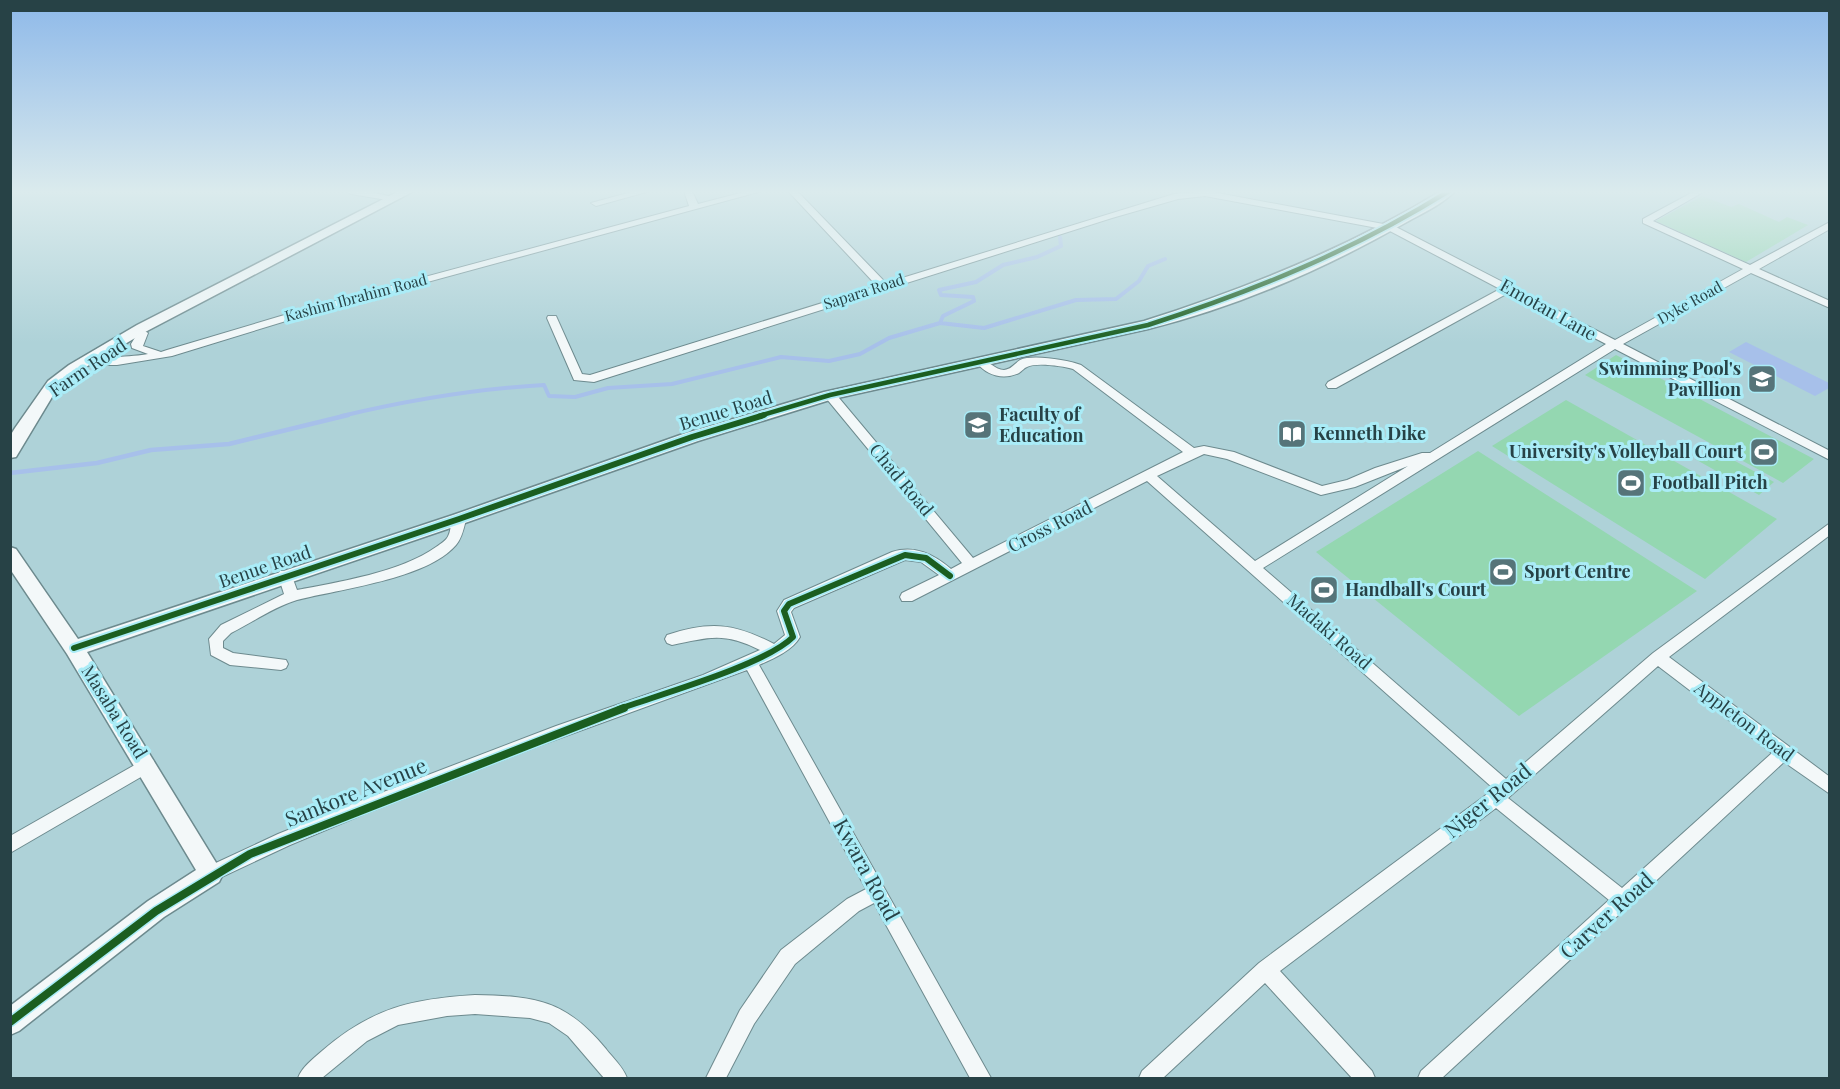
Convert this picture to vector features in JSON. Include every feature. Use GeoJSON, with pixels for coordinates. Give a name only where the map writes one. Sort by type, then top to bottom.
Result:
{"type":"FeatureCollection","features":[{"type":"Feature","properties":{"kind":"street","name":"Farm Road"},"geometry":{"type":"LineString","coordinates":[[44,398],[53,384],[74,368],[142,328],[310,242]]}},
{"type":"Feature","properties":{"kind":"street","name":"Kashim Ibrahim Road"},"geometry":{"type":"LineString","coordinates":[[92,362],[117,363],[164,353],[276,320],[565,242]]}},
{"type":"Feature","properties":{"kind":"street"},"geometry":{"type":"LineString","coordinates":[[841,242],[883,286]]}},
{"type":"Feature","properties":{"kind":"street","name":"Sapara Road"},"geometry":{"type":"LineString","coordinates":[[552,318],[578,377],[583,380],[1026,242]]}},
{"type":"Feature","properties":{"kind":"street","name":"Benue Road"},"geometry":{"type":"LineString","coordinates":[[74,648],[285,575],[459,519],[692,437],[830,395],[983,363],[1020,359],[1190,312],[1291,273],[1360,242]]}},
{"type":"Feature","properties":{"kind":"street","name":"Emotan Lane"},"geometry":{"type":"LineString","coordinates":[[1418,242],[1830,456]]}},
{"type":"Feature","properties":{"kind":"street"},"geometry":{"type":"LineString","coordinates":[[1692,242],[1830,304]]}},
{"type":"Feature","properties":{"kind":"street","name":"Dyke Road"},"geometry":{"type":"LineString","coordinates":[[1444,450],[1613,345],[1800,242]]}},
{"type":"Feature","properties":{"kind":"street"},"geometry":{"type":"LineString","coordinates":[[1332,385],[1509,288]]}},
{"type":"Feature","properties":{"kind":"street","name":"Farm Road"},"geometry":{"type":"LineString","coordinates":[[44,398],[92,362],[167,317]]}},
{"type":"Feature","properties":{"kind":"street"},"geometry":{"type":"LineString","coordinates":[[143,333],[137,344],[138,348],[146,352],[164,353]]}},
{"type":"Feature","properties":{"kind":"street"},"geometry":{"type":"LineString","coordinates":[[1020,359],[1062,362],[1077,367],[1192,453],[1204,450],[1230,455],[1321,491],[1350,484],[1379,471],[1444,450]]}},
{"type":"Feature","properties":{"kind":"street","name":"Chad Road"},"geometry":{"type":"LineString","coordinates":[[830,395],[972,566]]}},
{"type":"Feature","properties":{"kind":"street"},"geometry":{"type":"LineString","coordinates":[[10,453],[23,428],[44,398]]}},
{"type":"Feature","properties":{"kind":"street"},"geometry":{"type":"LineString","coordinates":[[1255,567],[1444,450]]}},
{"type":"Feature","properties":{"kind":"street","name":"Cross Road"},"geometry":{"type":"LineString","coordinates":[[907,597],[1150,477],[1192,453]]}},
{"type":"Feature","properties":{"kind":"street","name":"Madaki Road"},"geometry":{"type":"LineString","coordinates":[[1150,477],[1255,567],[1501,793],[1624,901]]}},
{"type":"Feature","properties":{"kind":"street"},"geometry":{"type":"LineString","coordinates":[[281,664],[230,659],[216,651],[216,639],[226,629],[292,596],[339,587],[434,556],[453,540],[459,519]]}},
{"type":"Feature","properties":{"kind":"street","name":"Niger Road"},"geometry":{"type":"LineString","coordinates":[[1149,1078],[1266,970],[1501,793],[1658,657],[1830,528]]}},
{"type":"Feature","properties":{"kind":"street","name":"Sankore Avenue"},"geometry":{"type":"LineString","coordinates":[[10,1022],[156,909],[211,874],[250,854],[365,806],[559,731],[750,662],[785,645],[793,637],[784,611],[789,604],[897,556],[910,553],[924,556],[950,576]]}},
{"type":"Feature","properties":{"kind":"street","name":"Masaba Road"},"geometry":{"type":"LineString","coordinates":[[10,554],[74,648],[211,874]]}},
{"type":"Feature","properties":{"kind":"street"},"geometry":{"type":"LineString","coordinates":[[285,575],[292,596]]}},
{"type":"Feature","properties":{"kind":"street"},"geometry":{"type":"LineString","coordinates":[[672,639],[718,629],[738,632],[773,650]]}},
{"type":"Feature","properties":{"kind":"street","name":"Appleton Road"},"geometry":{"type":"LineString","coordinates":[[1658,657],[1830,787]]}},
{"type":"Feature","properties":{"kind":"street","name":"Kwara Road"},"geometry":{"type":"LineString","coordinates":[[750,662],[981,1078]]}},
{"type":"Feature","properties":{"kind":"street","name":"Carver Road"},"geometry":{"type":"LineString","coordinates":[[1428,1078],[1624,901],[1784,752]]}},
{"type":"Feature","properties":{"kind":"street"},"geometry":{"type":"LineString","coordinates":[[10,845],[147,765]]}},
{"type":"Feature","properties":{"kind":"street"},"geometry":{"type":"LineString","coordinates":[[716,1078],[747,1017],[788,957],[854,905],[878,892]]}},
{"type":"Feature","properties":{"kind":"street"},"geometry":{"type":"LineString","coordinates":[[1266,970],[1365,1078]]}},
{"type":"Feature","properties":{"kind":"street"},"geometry":{"type":"LineString","coordinates":[[308,1078],[340,1047],[382,1021],[433,1006],[498,1005],[533,1008],[567,1022],[616,1078]]}},
{"type":"Feature","properties":{"kind":"green space"},"geometry":{"type":"Polygon","coordinates":[[[1702,242],[1780,242],[1746,262],[1702,242]]]}},
{"type":"Feature","properties":{"kind":"green space"},"geometry":{"type":"Polygon","coordinates":[[[1616,355],[1814,459],[1783,483],[1585,375],[1616,355]]]}},
{"type":"Feature","properties":{"kind":"green space","name":"Football Pitch"},"geometry":{"type":"Polygon","coordinates":[[[1566,400],[1777,519],[1705,579],[1492,446],[1566,400]]]}},
{"type":"Feature","properties":{"kind":"green space"},"geometry":{"type":"Polygon","coordinates":[[[1711,448],[1774,482],[1759,495],[1695,459],[1711,448]]]}},
{"type":"Feature","properties":{"kind":"green space","name":"Sport Centre"},"geometry":{"type":"Polygon","coordinates":[[[1478,451],[1697,591],[1519,716],[1316,552],[1478,451]]]}},
{"type":"Feature","properties":{"kind":"water"},"geometry":{"type":"Polygon","coordinates":[[[1746,342],[1829,383],[1829,388],[1815,396],[1729,352],[1746,342]]]}},
{"type":"Feature","properties":{"kind":"waterway"},"geometry":{"type":"LineString","coordinates":[[940,323],[943,316],[974,301],[973,297],[941,295],[939,290],[976,282],[1003,265],[1037,257],[1061,246],[1061,242]]}},
{"type":"Feature","properties":{"kind":"waterway"},"geometry":{"type":"LineString","coordinates":[[940,323],[984,328],[1076,300],[1116,299],[1139,281],[1148,266],[1165,259]]}},
{"type":"Feature","properties":{"kind":"waterway"},"geometry":{"type":"LineString","coordinates":[[342,416],[417,400],[493,389],[544,385],[549,396],[575,397],[608,388],[672,384],[781,357],[829,361],[860,354],[889,338],[940,323]]}},
{"type":"Feature","properties":{"kind":"waterway"},"geometry":{"type":"LineString","coordinates":[[10,473],[97,463],[151,450],[229,444],[348,415]]}},
{"type":"Feature","properties":{"kind":"cycle path"},"geometry":{"type":"LineString","coordinates":[[74,648],[459,519],[692,437],[830,395],[1148,325],[1265,284],[1361,242]]}},
{"type":"Feature","properties":{"kind":"cycle path"},"geometry":{"type":"LineString","coordinates":[[10,1022],[156,911],[250,854],[559,731],[750,662],[785,645],[793,637],[784,611],[789,604],[897,556],[913,554],[926,558],[950,576]]}},
{"type":"Feature","properties":{"kind":"place","name":"Swimming Pool's Pavillion"},"geometry":{"type":"Point","coordinates":[1762,379]}},
{"type":"Feature","properties":{"kind":"place","name":"Faculty of Education"},"geometry":{"type":"Point","coordinates":[978,425]}},
{"type":"Feature","properties":{"kind":"place","name":"Kenneth Dike"},"geometry":{"type":"Point","coordinates":[1292,434]}},
{"type":"Feature","properties":{"kind":"place","name":"University's Volleyball Court"},"geometry":{"type":"Point","coordinates":[1764,452]}},
{"type":"Feature","properties":{"kind":"place","name":"Football Pitch"},"geometry":{"type":"Point","coordinates":[1631,483]}},
{"type":"Feature","properties":{"kind":"place","name":"Sport Centre"},"geometry":{"type":"Point","coordinates":[1503,572]}},
{"type":"Feature","properties":{"kind":"place","name":"Handball's Court"},"geometry":{"type":"Point","coordinates":[1324,590]}}]}
